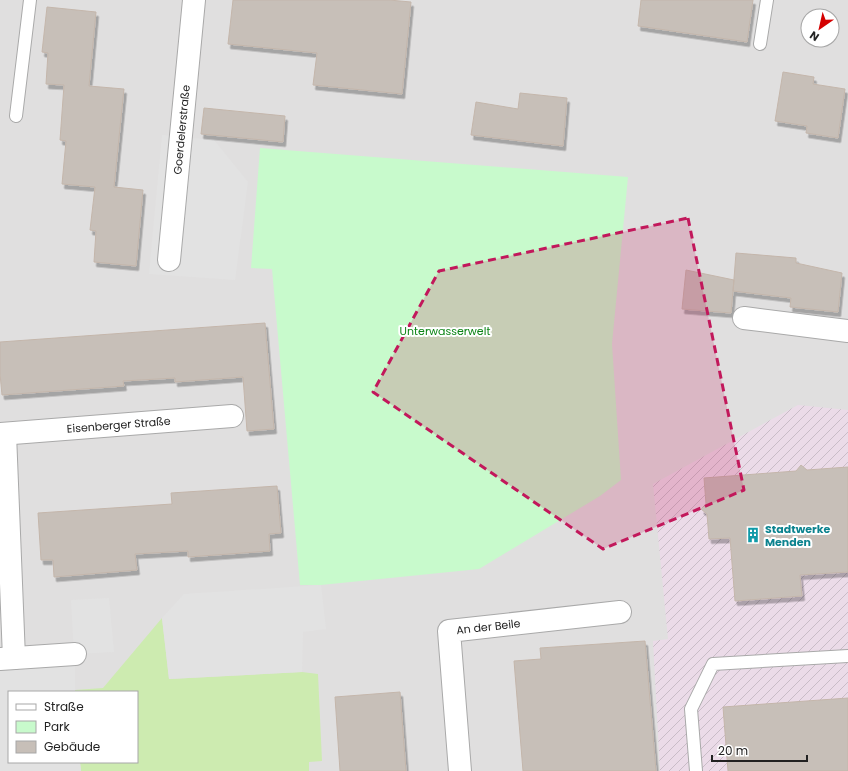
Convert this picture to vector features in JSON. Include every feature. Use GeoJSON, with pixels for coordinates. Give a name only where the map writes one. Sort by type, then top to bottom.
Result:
{"type":"FeatureCollection","features":[{"type":"Feature","properties":{"kind":"street","name":"Goerdelerstraße"},"geometry":{"type":"LineString","coordinates":[[169,260],[194,0]]}},
{"type":"Feature","properties":{"kind":"street"},"geometry":{"type":"LineString","coordinates":[[744,318],[848,331]]}},
{"type":"Feature","properties":{"kind":"street","name":"Eisenberger Straße"},"geometry":{"type":"LineString","coordinates":[[75,654],[7,658],[3,434],[232,416]]}},
{"type":"Feature","properties":{"kind":"street","name":"An der Beile"},"geometry":{"type":"LineString","coordinates":[[460,771],[449,632],[620,612]]}},
{"type":"Feature","properties":{"kind":"lane"},"geometry":{"type":"LineString","coordinates":[[16,116],[30,0]]}},
{"type":"Feature","properties":{"kind":"lane"},"geometry":{"type":"LineString","coordinates":[[760,44],[767,0]]}},
{"type":"Feature","properties":{"kind":"lane"},"geometry":{"type":"LineString","coordinates":[[696,771],[692,709],[713,664],[848,656]]}},
{"type":"Feature","properties":{"kind":"highlighted area"},"geometry":{"type":"Polygon","coordinates":[[[688,218],[744,490],[603,549],[373,392],[439,271],[688,218]]]}},
{"type":"Feature","properties":{"kind":"shaded area"},"geometry":{"type":"Polygon","coordinates":[[[0,0],[848,0],[848,771],[0,771],[0,0]]]}},
{"type":"Feature","properties":{"kind":"shaded area"},"geometry":{"type":"Polygon","coordinates":[[[162,135],[214,140],[248,182],[235,280],[149,274],[162,135]]]}},
{"type":"Feature","properties":{"kind":"shaded area"},"geometry":{"type":"Polygon","coordinates":[[[798,405],[848,410],[848,771],[660,771],[653,641],[668,639],[653,484],[798,405]]]}},
{"type":"Feature","properties":{"kind":"shaded area"},"geometry":{"type":"Polygon","coordinates":[[[321,585],[326,629],[303,632],[302,672],[169,679],[162,618],[184,594],[321,585]]]}},
{"type":"Feature","properties":{"kind":"shaded area"},"geometry":{"type":"Polygon","coordinates":[[[109,598],[114,652],[75,654],[75,691],[8,691],[8,763],[80,763],[81,771],[0,771],[0,659],[74,654],[71,600],[109,598]]]}},
{"type":"Feature","properties":{"kind":"green space","name":"Unterwasserwelt"},"geometry":{"type":"Polygon","coordinates":[[[260,148],[628,177],[612,344],[621,480],[600,496],[479,569],[321,585],[300,585],[272,269],[251,268],[260,148]]]}},
{"type":"Feature","properties":{"kind":"green space"},"geometry":{"type":"Polygon","coordinates":[[[162,618],[169,679],[302,672],[318,674],[322,761],[309,762],[309,771],[81,771],[80,763],[138,763],[138,691],[75,691],[103,688],[162,618]]]}},
{"type":"Feature","properties":{"kind":"building"},"geometry":{"type":"Polygon","coordinates":[[[233,0],[389,0],[411,2],[402,94],[313,85],[317,53],[228,44],[233,0]]]}},
{"type":"Feature","properties":{"kind":"building"},"geometry":{"type":"Polygon","coordinates":[[[641,0],[753,0],[747,42],[638,26],[641,0]]]}},
{"type":"Feature","properties":{"kind":"building"},"geometry":{"type":"Polygon","coordinates":[[[47,7],[96,12],[89,86],[124,89],[114,187],[143,190],[136,266],[94,262],[96,231],[90,230],[95,187],[62,184],[66,141],[60,140],[64,85],[46,84],[48,53],[42,52],[47,7]]]}},
{"type":"Feature","properties":{"kind":"building"},"geometry":{"type":"Polygon","coordinates":[[[783,72],[814,77],[813,84],[845,89],[838,138],[806,133],[807,126],[775,121],[783,72]]]}},
{"type":"Feature","properties":{"kind":"building"},"geometry":{"type":"Polygon","coordinates":[[[520,93],[567,98],[563,146],[471,135],[476,102],[518,109],[520,93]]]}},
{"type":"Feature","properties":{"kind":"building"},"geometry":{"type":"Polygon","coordinates":[[[204,108],[285,116],[283,142],[201,134],[204,108]]]}},
{"type":"Feature","properties":{"kind":"building"},"geometry":{"type":"Polygon","coordinates":[[[736,253],[796,258],[796,263],[842,273],[838,312],[790,307],[791,298],[733,291],[736,253]]]}},
{"type":"Feature","properties":{"kind":"building"},"geometry":{"type":"Polygon","coordinates":[[[686,270],[734,280],[731,313],[682,309],[686,270]]]}},
{"type":"Feature","properties":{"kind":"building"},"geometry":{"type":"Polygon","coordinates":[[[265,323],[274,429],[247,431],[243,377],[175,382],[175,378],[123,381],[124,386],[2,395],[0,374],[0,342],[265,323]]]}},
{"type":"Feature","properties":{"kind":"building","name":"Stadtwerke Menden"},"geometry":{"type":"Polygon","coordinates":[[[801,465],[807,470],[848,467],[848,572],[800,575],[802,596],[735,601],[730,538],[709,539],[707,514],[701,509],[706,504],[704,478],[796,471],[801,465]]]}},
{"type":"Feature","properties":{"kind":"building"},"geometry":{"type":"Polygon","coordinates":[[[277,486],[281,533],[269,534],[270,551],[188,557],[188,551],[135,554],[137,570],[54,577],[53,560],[41,560],[38,513],[172,504],[171,493],[277,486]]]}},
{"type":"Feature","properties":{"kind":"building"},"geometry":{"type":"Polygon","coordinates":[[[645,641],[656,771],[523,771],[514,661],[541,659],[540,648],[645,641]]]}},
{"type":"Feature","properties":{"kind":"building"},"geometry":{"type":"Polygon","coordinates":[[[400,692],[406,771],[340,771],[335,697],[400,692]]]}},
{"type":"Feature","properties":{"kind":"building"},"geometry":{"type":"Polygon","coordinates":[[[848,698],[848,771],[728,771],[723,707],[848,698]]]}},
{"type":"Feature","properties":{"kind":"place","name":"Stadtwerke Menden"},"geometry":{"type":"Point","coordinates":[753,535]}}]}
